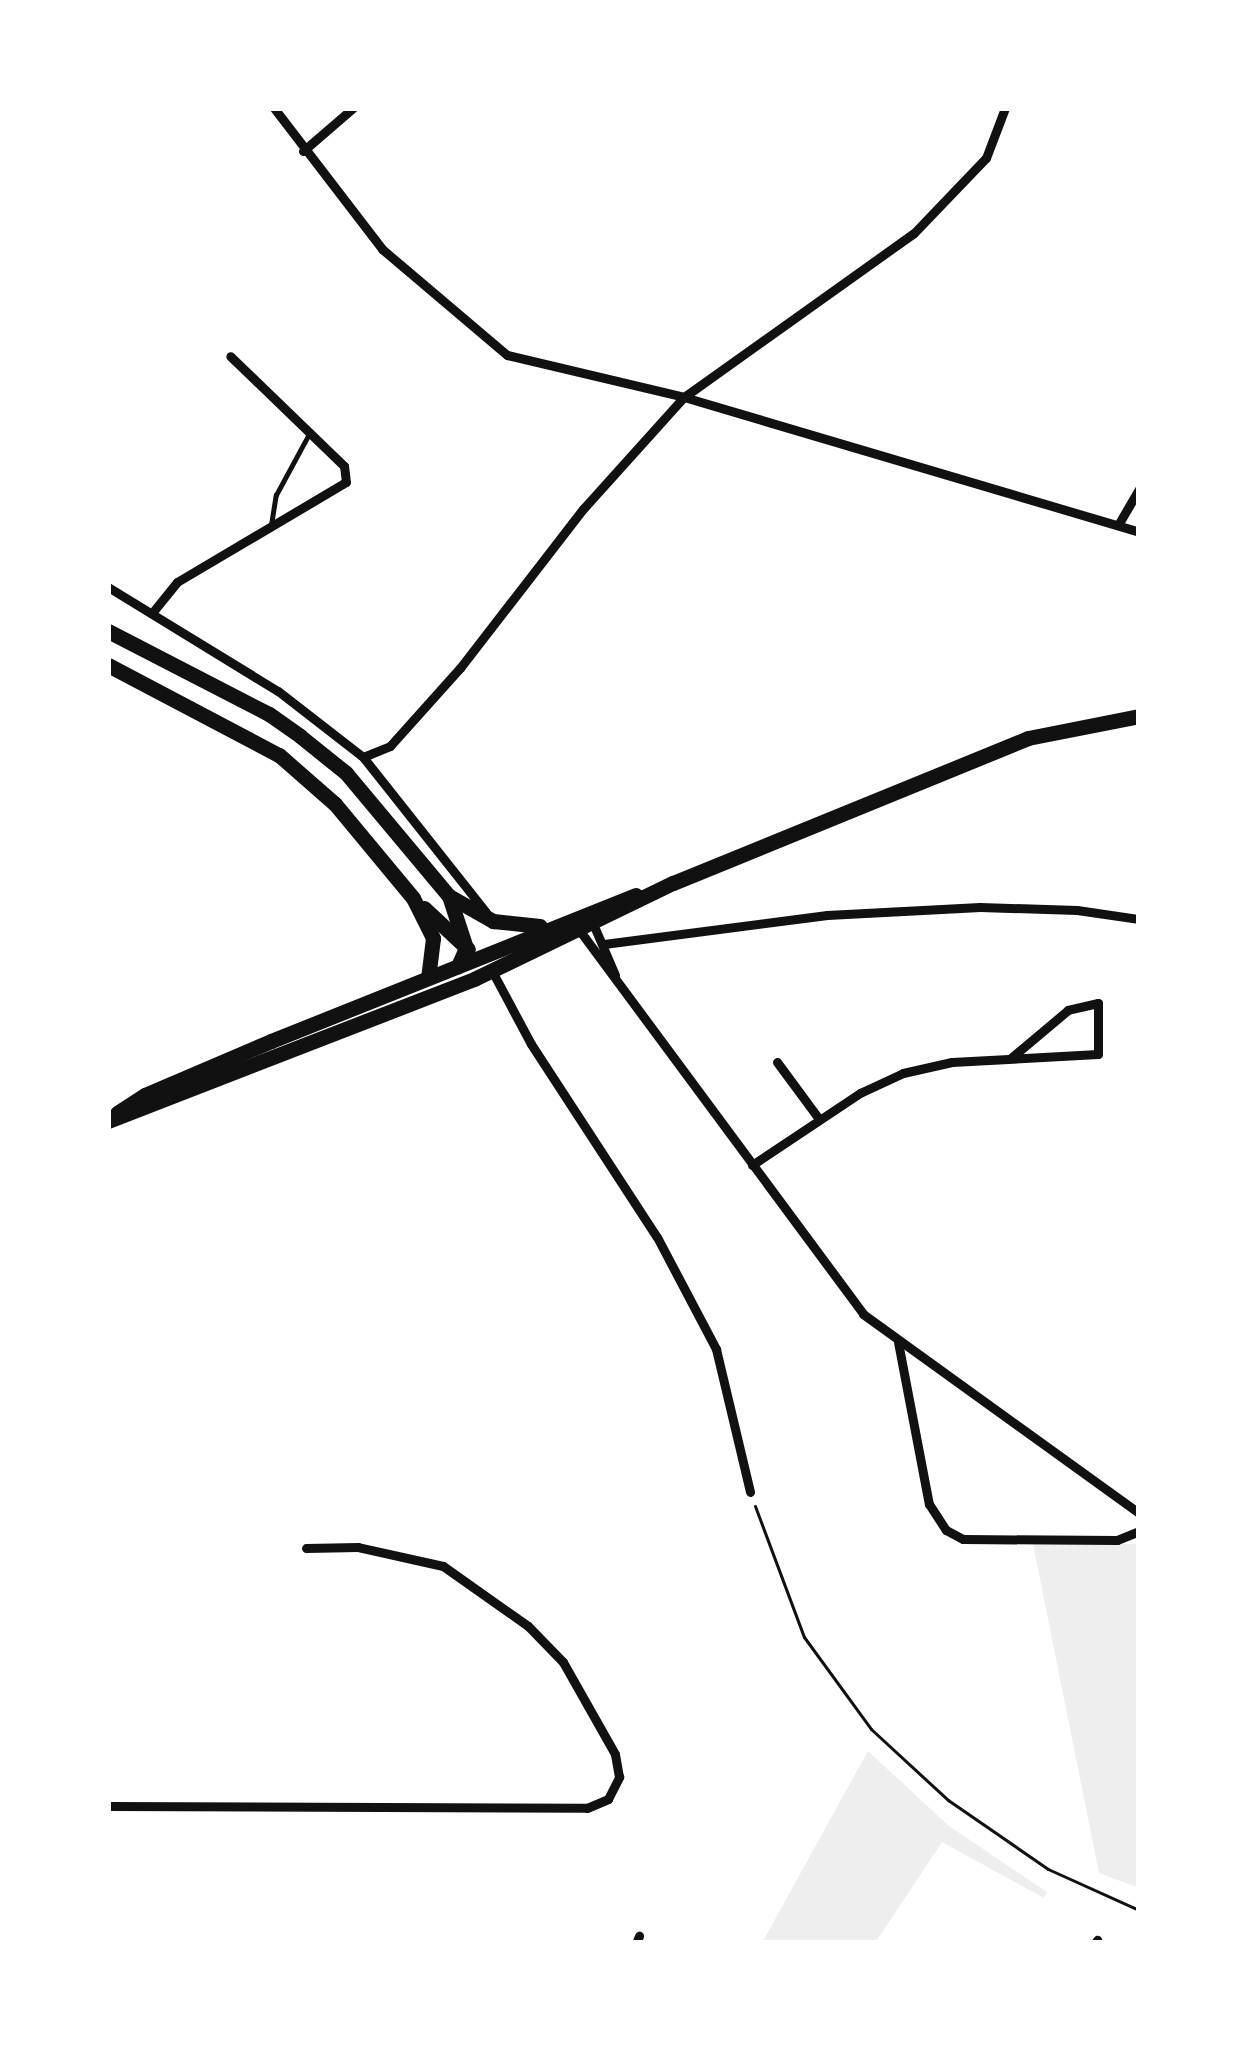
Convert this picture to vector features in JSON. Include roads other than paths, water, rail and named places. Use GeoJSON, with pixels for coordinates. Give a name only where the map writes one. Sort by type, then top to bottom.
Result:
{"type":"FeatureCollection","features":[{"type":"Feature","properties":{"kind":"main road"},"geometry":{"type":"LineString","coordinates":[[108,632],[269,714],[300,736],[373,802],[448,896],[474,955]]}},
{"type":"Feature","properties":{"kind":"main road"},"geometry":{"type":"LineString","coordinates":[[108,664],[279,755],[335,804],[413,898],[492,971]]}},
{"type":"Feature","properties":{"kind":"main road"},"geometry":{"type":"LineString","coordinates":[[108,1120],[492,971],[583,921],[1028,738],[1139,716]]}},
{"type":"Feature","properties":{"kind":"main road"},"geometry":{"type":"LineString","coordinates":[[448,896],[493,921],[549,926]]}},
{"type":"Feature","properties":{"kind":"main road"},"geometry":{"type":"LineString","coordinates":[[413,898],[433,938],[428,976]]}},
{"type":"Feature","properties":{"kind":"main road"},"geometry":{"type":"LineString","coordinates":[[108,1120],[145,1095],[474,955],[549,926],[583,921]]}},
{"type":"Feature","properties":{"kind":"main road"},"geometry":{"type":"LineString","coordinates":[[337,1030],[449,978],[474,955]]}},
{"type":"Feature","properties":{"kind":"street"},"geometry":{"type":"LineString","coordinates":[[274,108],[382,249],[507,355],[684,397],[1139,532]]}},
{"type":"Feature","properties":{"kind":"street"},"geometry":{"type":"LineString","coordinates":[[303,151],[353,108]]}},
{"type":"Feature","properties":{"kind":"street"},"geometry":{"type":"LineString","coordinates":[[363,757],[390,746],[446,684],[584,509],[684,397],[914,233],[986,158],[1005,108]]}},
{"type":"Feature","properties":{"kind":"street"},"geometry":{"type":"LineString","coordinates":[[152,613],[177,582],[346,482],[344,466],[230,356]]}},
{"type":"Feature","properties":{"kind":"street"},"geometry":{"type":"LineString","coordinates":[[1118,525],[1139,489]]}},
{"type":"Feature","properties":{"kind":"street"},"geometry":{"type":"LineString","coordinates":[[108,587],[278,692],[363,757],[493,921]]}},
{"type":"Feature","properties":{"kind":"street"},"geometry":{"type":"LineString","coordinates":[[604,944],[712,927],[958,908],[1076,910],[1139,920]]}},
{"type":"Feature","properties":{"kind":"street"},"geometry":{"type":"LineString","coordinates":[[583,921],[604,944],[621,991]]}},
{"type":"Feature","properties":{"kind":"street"},"geometry":{"type":"LineString","coordinates":[[583,921],[621,991],[863,1314],[1139,1514]]}},
{"type":"Feature","properties":{"kind":"street"},"geometry":{"type":"LineString","coordinates":[[492,971],[531,1044],[657,1238],[716,1349],[750,1492]]}},
{"type":"Feature","properties":{"kind":"street"},"geometry":{"type":"LineString","coordinates":[[752,1166],[819,1119],[903,1073],[1012,1057],[1098,1054],[1098,1003],[1068,1010],[1012,1057]]}},
{"type":"Feature","properties":{"kind":"street"},"geometry":{"type":"LineString","coordinates":[[777,1062],[819,1119]]}},
{"type":"Feature","properties":{"kind":"street"},"geometry":{"type":"LineString","coordinates":[[898,1342],[928,1504],[946,1530],[963,1539],[1073,1540],[1117,1540],[1139,1531]]}},
{"type":"Feature","properties":{"kind":"street"},"geometry":{"type":"LineString","coordinates":[[108,1806],[587,1808],[608,1799],[619,1777],[615,1754],[563,1662],[528,1626],[443,1566],[358,1547],[306,1548]]}},
{"type":"Feature","properties":{"kind":"lane"},"geometry":{"type":"LineString","coordinates":[[271,525],[276,495],[310,432]]}}]}
